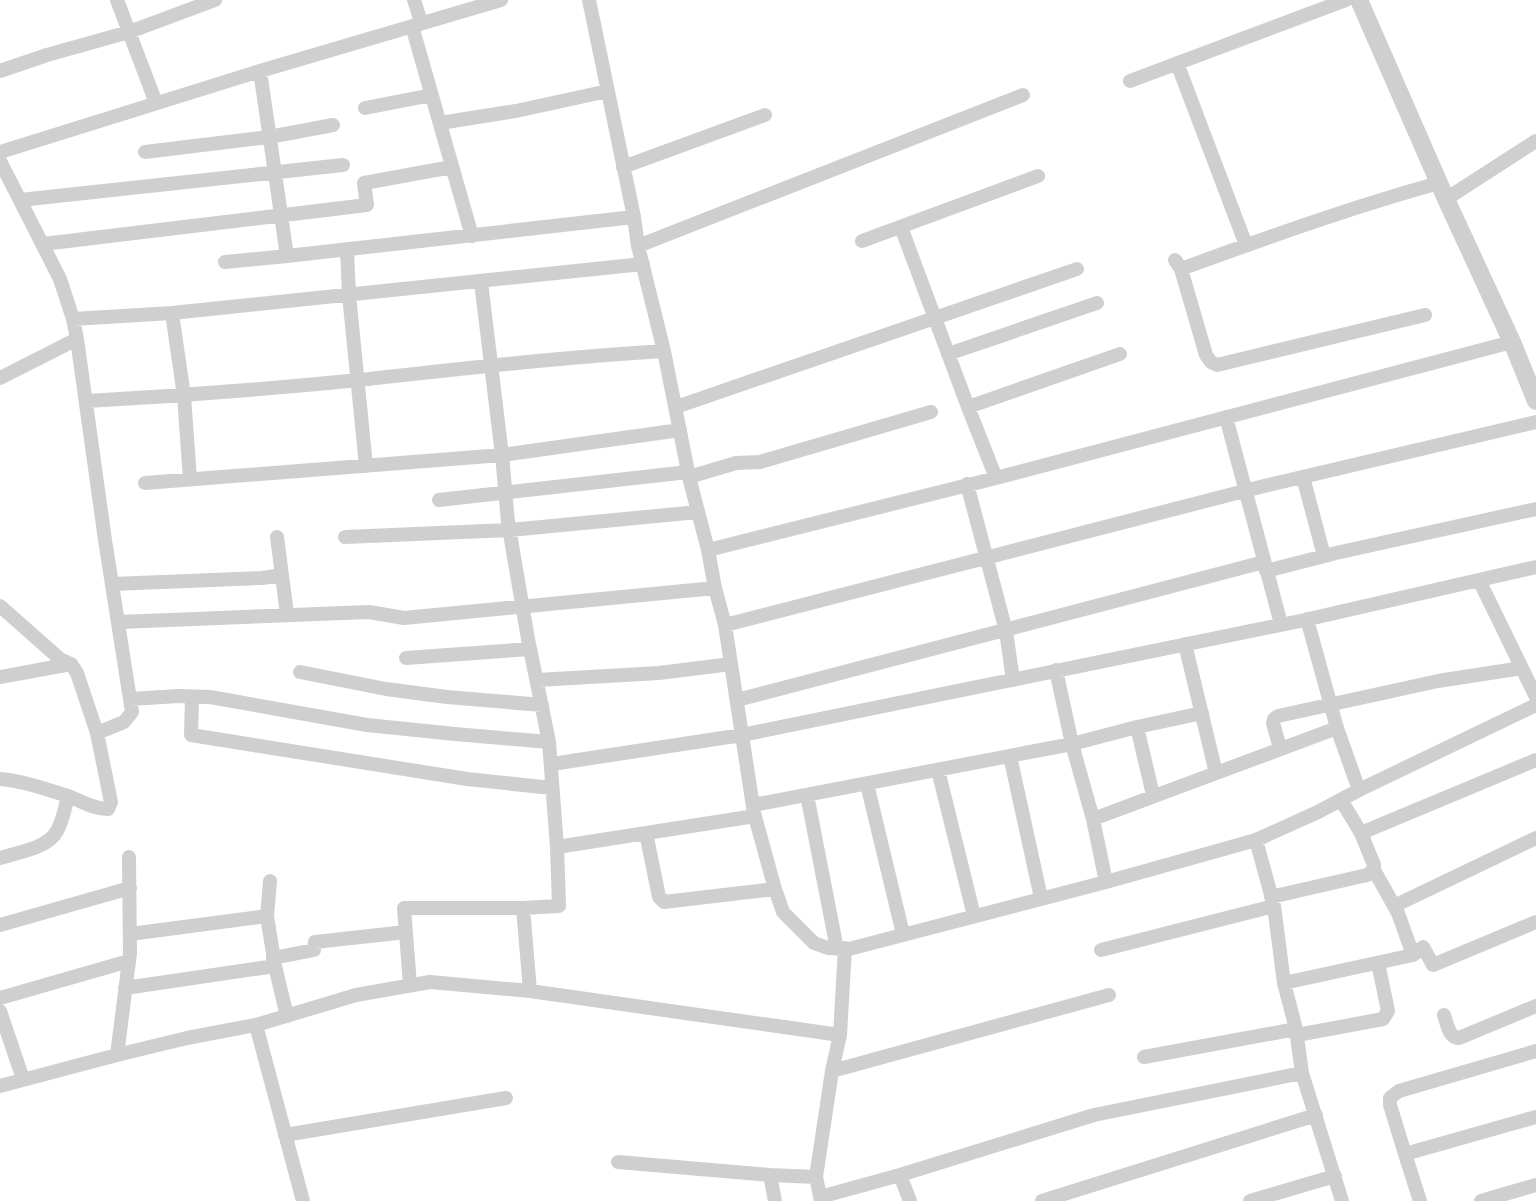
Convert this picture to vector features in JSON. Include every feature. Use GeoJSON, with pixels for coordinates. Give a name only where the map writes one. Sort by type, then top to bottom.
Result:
{"type":"FeatureCollection","features":[{"type":"Feature","properties":{"kind":"street"},"geometry":{"type":"LineString","coordinates":[[117,0],[156,103]]}},
{"type":"Feature","properties":{"kind":"street"},"geometry":{"type":"LineString","coordinates":[[0,71],[47,55],[129,32],[215,0]]}},
{"type":"Feature","properties":{"kind":"street"},"geometry":{"type":"LineString","coordinates":[[414,0],[416,24],[432,95],[472,236]]}},
{"type":"Feature","properties":{"kind":"street"},"geometry":{"type":"LineString","coordinates":[[0,152],[260,71],[501,0]]}},
{"type":"Feature","properties":{"kind":"street"},"geometry":{"type":"LineString","coordinates":[[589,0],[634,218],[638,246],[664,351],[689,474],[708,550],[714,588],[725,625],[754,810],[783,912],[814,943],[828,948],[849,949],[1106,882],[1256,840],[1536,705]]}},
{"type":"Feature","properties":{"kind":"street"},"geometry":{"type":"LineString","coordinates":[[1130,80],[1346,0]]}},
{"type":"Feature","properties":{"kind":"street"},"geometry":{"type":"LineString","coordinates":[[1359,0],[1442,191],[1512,342],[1536,401]]}},
{"type":"Feature","properties":{"kind":"street"},"geometry":{"type":"LineString","coordinates":[[1177,63],[1246,245]]}},
{"type":"Feature","properties":{"kind":"street"},"geometry":{"type":"LineString","coordinates":[[260,71],[286,256]]}},
{"type":"Feature","properties":{"kind":"street"},"geometry":{"type":"LineString","coordinates":[[440,123],[516,111],[608,92]]}},
{"type":"Feature","properties":{"kind":"street"},"geometry":{"type":"LineString","coordinates":[[365,108],[432,95]]}},
{"type":"Feature","properties":{"kind":"street"},"geometry":{"type":"LineString","coordinates":[[638,246],[1024,95]]}},
{"type":"Feature","properties":{"kind":"street"},"geometry":{"type":"LineString","coordinates":[[623,168],[765,115]]}},
{"type":"Feature","properties":{"kind":"street"},"geometry":{"type":"LineString","coordinates":[[145,152],[269,137],[333,125]]}},
{"type":"Feature","properties":{"kind":"street"},"geometry":{"type":"LineString","coordinates":[[1425,315],[1217,365],[1211,362],[1206,355],[1178,265],[1246,245],[1409,191],[1442,191],[1536,141]]}},
{"type":"Feature","properties":{"kind":"street"},"geometry":{"type":"LineString","coordinates":[[0,161],[60,279],[73,319],[77,339],[132,712],[124,722],[97,732]]}},
{"type":"Feature","properties":{"kind":"street"},"geometry":{"type":"LineString","coordinates":[[20,200],[343,165]]}},
{"type":"Feature","properties":{"kind":"street"},"geometry":{"type":"LineString","coordinates":[[43,244],[367,205],[364,183],[452,167]]}},
{"type":"Feature","properties":{"kind":"street"},"geometry":{"type":"LineString","coordinates":[[862,241],[1038,176]]}},
{"type":"Feature","properties":{"kind":"street"},"geometry":{"type":"LineString","coordinates":[[225,262],[634,218]]}},
{"type":"Feature","properties":{"kind":"street"},"geometry":{"type":"LineString","coordinates":[[901,226],[996,478]]}},
{"type":"Feature","properties":{"kind":"street"},"geometry":{"type":"LineString","coordinates":[[347,250],[349,295],[366,466]]}},
{"type":"Feature","properties":{"kind":"street"},"geometry":{"type":"LineString","coordinates":[[73,319],[172,312],[349,295],[643,264]]}},
{"type":"Feature","properties":{"kind":"street"},"geometry":{"type":"LineString","coordinates":[[676,407],[1077,269]]}},
{"type":"Feature","properties":{"kind":"street"},"geometry":{"type":"LineString","coordinates":[[410,985],[404,908],[523,908],[559,906],[552,764],[510,530],[481,282]]}},
{"type":"Feature","properties":{"kind":"street"},"geometry":{"type":"LineString","coordinates":[[948,354],[1097,303]]}},
{"type":"Feature","properties":{"kind":"street"},"geometry":{"type":"LineString","coordinates":[[172,312],[184,396],[190,480]]}},
{"type":"Feature","properties":{"kind":"street"},"geometry":{"type":"LineString","coordinates":[[0,378],[77,339]]}},
{"type":"Feature","properties":{"kind":"street"},"geometry":{"type":"LineString","coordinates":[[708,550],[996,478],[1512,342]]}},
{"type":"Feature","properties":{"kind":"street"},"geometry":{"type":"LineString","coordinates":[[87,401],[184,396],[582,356],[664,351]]}},
{"type":"Feature","properties":{"kind":"street"},"geometry":{"type":"LineString","coordinates":[[968,407],[1120,354]]}},
{"type":"Feature","properties":{"kind":"street"},"geometry":{"type":"LineString","coordinates":[[439,500],[689,474],[736,463],[760,462],[931,412]]}},
{"type":"Feature","properties":{"kind":"street"},"geometry":{"type":"LineString","coordinates":[[1226,417],[1281,624]]}},
{"type":"Feature","properties":{"kind":"street"},"geometry":{"type":"LineString","coordinates":[[725,625],[1246,491],[1536,422]]}},
{"type":"Feature","properties":{"kind":"street"},"geometry":{"type":"LineString","coordinates":[[145,483],[502,455],[680,430]]}},
{"type":"Feature","properties":{"kind":"street"},"geometry":{"type":"LineString","coordinates":[[1303,477],[1324,556]]}},
{"type":"Feature","properties":{"kind":"street"},"geometry":{"type":"LineString","coordinates":[[967,484],[985,559],[1006,631],[1013,680]]}},
{"type":"Feature","properties":{"kind":"street"},"geometry":{"type":"LineString","coordinates":[[737,700],[1265,566],[1324,556],[1536,509]]}},
{"type":"Feature","properties":{"kind":"street"},"geometry":{"type":"LineString","coordinates":[[345,537],[510,530],[698,512]]}},
{"type":"Feature","properties":{"kind":"street"},"geometry":{"type":"LineString","coordinates":[[277,537],[287,614]]}},
{"type":"Feature","properties":{"kind":"street"},"geometry":{"type":"LineString","coordinates":[[552,764],[742,735],[1307,619],[1536,567]]}},
{"type":"Feature","properties":{"kind":"street"},"geometry":{"type":"LineString","coordinates":[[112,584],[282,575]]}},
{"type":"Feature","properties":{"kind":"street"},"geometry":{"type":"LineString","coordinates":[[1479,580],[1536,698]]}},
{"type":"Feature","properties":{"kind":"street"},"geometry":{"type":"LineString","coordinates":[[119,622],[369,612],[404,618],[523,608],[714,588]]}},
{"type":"Feature","properties":{"kind":"street"},"geometry":{"type":"LineString","coordinates":[[0,606],[60,659],[71,664],[77,673],[97,732],[111,806],[108,809],[100,809],[68,796],[0,779]]}},
{"type":"Feature","properties":{"kind":"street"},"geometry":{"type":"LineString","coordinates":[[1307,619],[1337,728],[1359,790]]}},
{"type":"Feature","properties":{"kind":"street"},"geometry":{"type":"LineString","coordinates":[[1185,644],[1216,773]]}},
{"type":"Feature","properties":{"kind":"street"},"geometry":{"type":"LineString","coordinates":[[406,658],[530,649]]}},
{"type":"Feature","properties":{"kind":"street"},"geometry":{"type":"LineString","coordinates":[[0,677],[71,664]]}},
{"type":"Feature","properties":{"kind":"street"},"geometry":{"type":"LineString","coordinates":[[536,680],[659,673],[731,664]]}},
{"type":"Feature","properties":{"kind":"street"},"geometry":{"type":"LineString","coordinates":[[1280,748],[1273,723],[1274,719],[1278,716],[1438,681],[1522,668]]}},
{"type":"Feature","properties":{"kind":"street"},"geometry":{"type":"LineString","coordinates":[[1056,670],[1072,744],[1093,818],[1106,882]]}},
{"type":"Feature","properties":{"kind":"street"},"geometry":{"type":"LineString","coordinates":[[300,672],[386,689],[447,697],[542,705]]}},
{"type":"Feature","properties":{"kind":"street"},"geometry":{"type":"LineString","coordinates":[[192,697],[191,735],[467,779],[552,788]]}},
{"type":"Feature","properties":{"kind":"street"},"geometry":{"type":"LineString","coordinates":[[130,699],[210,697],[367,725],[549,742]]}},
{"type":"Feature","properties":{"kind":"street"},"geometry":{"type":"LineString","coordinates":[[557,847],[646,833],[754,810],[807,795],[1072,744],[1202,713]]}},
{"type":"Feature","properties":{"kind":"street"},"geometry":{"type":"LineString","coordinates":[[1137,727],[1152,795]]}},
{"type":"Feature","properties":{"kind":"street"},"geometry":{"type":"LineString","coordinates":[[1093,818],[1337,728]]}},
{"type":"Feature","properties":{"kind":"street"},"geometry":{"type":"LineString","coordinates":[[1010,756],[1041,898]]}},
{"type":"Feature","properties":{"kind":"street"},"geometry":{"type":"LineString","coordinates":[[1361,833],[1536,760]]}},
{"type":"Feature","properties":{"kind":"street"},"geometry":{"type":"LineString","coordinates":[[938,770],[974,916]]}},
{"type":"Feature","properties":{"kind":"street"},"geometry":{"type":"LineString","coordinates":[[867,784],[903,934]]}},
{"type":"Feature","properties":{"kind":"street"},"geometry":{"type":"LineString","coordinates":[[807,795],[841,948],[840,1035],[832,1070],[816,1177],[821,1199],[1094,1116],[1302,1073]]}},
{"type":"Feature","properties":{"kind":"street"},"geometry":{"type":"LineString","coordinates":[[0,858],[36,847],[51,839],[58,830],[68,796]]}},
{"type":"Feature","properties":{"kind":"street"},"geometry":{"type":"LineString","coordinates":[[1341,800],[1361,833],[1374,865],[1374,870],[1394,906],[1413,955]]}},
{"type":"Feature","properties":{"kind":"street"},"geometry":{"type":"LineString","coordinates":[[646,833],[659,897],[664,902],[775,889]]}},
{"type":"Feature","properties":{"kind":"street"},"geometry":{"type":"LineString","coordinates":[[1394,906],[1536,838]]}},
{"type":"Feature","properties":{"kind":"street"},"geometry":{"type":"LineString","coordinates":[[1256,840],[1272,902],[1284,983],[1296,1032],[1302,1073],[1342,1201]]}},
{"type":"Feature","properties":{"kind":"street"},"geometry":{"type":"LineString","coordinates":[[117,1055],[129,961],[129,857]]}},
{"type":"Feature","properties":{"kind":"street"},"geometry":{"type":"LineString","coordinates":[[1101,950],[1367,875],[1374,870]]}},
{"type":"Feature","properties":{"kind":"street"},"geometry":{"type":"LineString","coordinates":[[270,881],[267,916],[274,962],[287,1016]]}},
{"type":"Feature","properties":{"kind":"street"},"geometry":{"type":"LineString","coordinates":[[0,925],[130,888]]}},
{"type":"Feature","properties":{"kind":"street"},"geometry":{"type":"LineString","coordinates":[[523,908],[530,991]]}},
{"type":"Feature","properties":{"kind":"street"},"geometry":{"type":"LineString","coordinates":[[130,934],[267,916]]}},
{"type":"Feature","properties":{"kind":"street"},"geometry":{"type":"LineString","coordinates":[[1284,983],[1413,955],[1423,947],[1433,965],[1536,922]]}},
{"type":"Feature","properties":{"kind":"street"},"geometry":{"type":"LineString","coordinates":[[125,988],[274,962],[314,950],[315,942],[406,932]]}},
{"type":"Feature","properties":{"kind":"street"},"geometry":{"type":"LineString","coordinates":[[0,998],[129,961]]}},
{"type":"Feature","properties":{"kind":"street"},"geometry":{"type":"LineString","coordinates":[[1144,1056],[1383,1019],[1388,1011],[1378,963]]}},
{"type":"Feature","properties":{"kind":"street"},"geometry":{"type":"LineString","coordinates":[[0,1086],[187,1038],[256,1025],[356,995],[430,982],[530,991],[840,1035]]}},
{"type":"Feature","properties":{"kind":"street"},"geometry":{"type":"LineString","coordinates":[[832,1070],[1110,995]]}},
{"type":"Feature","properties":{"kind":"street"},"geometry":{"type":"LineString","coordinates":[[1444,1015],[1451,1035],[1459,1038],[1536,1006]]}},
{"type":"Feature","properties":{"kind":"street"},"geometry":{"type":"LineString","coordinates":[[0,1011],[23,1079]]}},
{"type":"Feature","properties":{"kind":"street"},"geometry":{"type":"LineString","coordinates":[[256,1025],[303,1201]]}},
{"type":"Feature","properties":{"kind":"street"},"geometry":{"type":"LineString","coordinates":[[1420,1201],[1390,1106],[1390,1098],[1399,1091],[1536,1051]]}},
{"type":"Feature","properties":{"kind":"street"},"geometry":{"type":"LineString","coordinates":[[285,1135],[506,1098]]}},
{"type":"Feature","properties":{"kind":"street"},"geometry":{"type":"LineString","coordinates":[[1042,1201],[1316,1115]]}},
{"type":"Feature","properties":{"kind":"street"},"geometry":{"type":"LineString","coordinates":[[1406,1154],[1536,1117]]}},
{"type":"Feature","properties":{"kind":"street"},"geometry":{"type":"LineString","coordinates":[[618,1162],[816,1177]]}},
{"type":"Feature","properties":{"kind":"street"},"geometry":{"type":"LineString","coordinates":[[770,1175],[775,1201]]}},
{"type":"Feature","properties":{"kind":"street"},"geometry":{"type":"LineString","coordinates":[[900,1175],[910,1201]]}},
{"type":"Feature","properties":{"kind":"street"},"geometry":{"type":"LineString","coordinates":[[1250,1201],[1335,1176]]}},
{"type":"Feature","properties":{"kind":"street"},"geometry":{"type":"LineString","coordinates":[[1481,1201],[1536,1185]]}}]}
